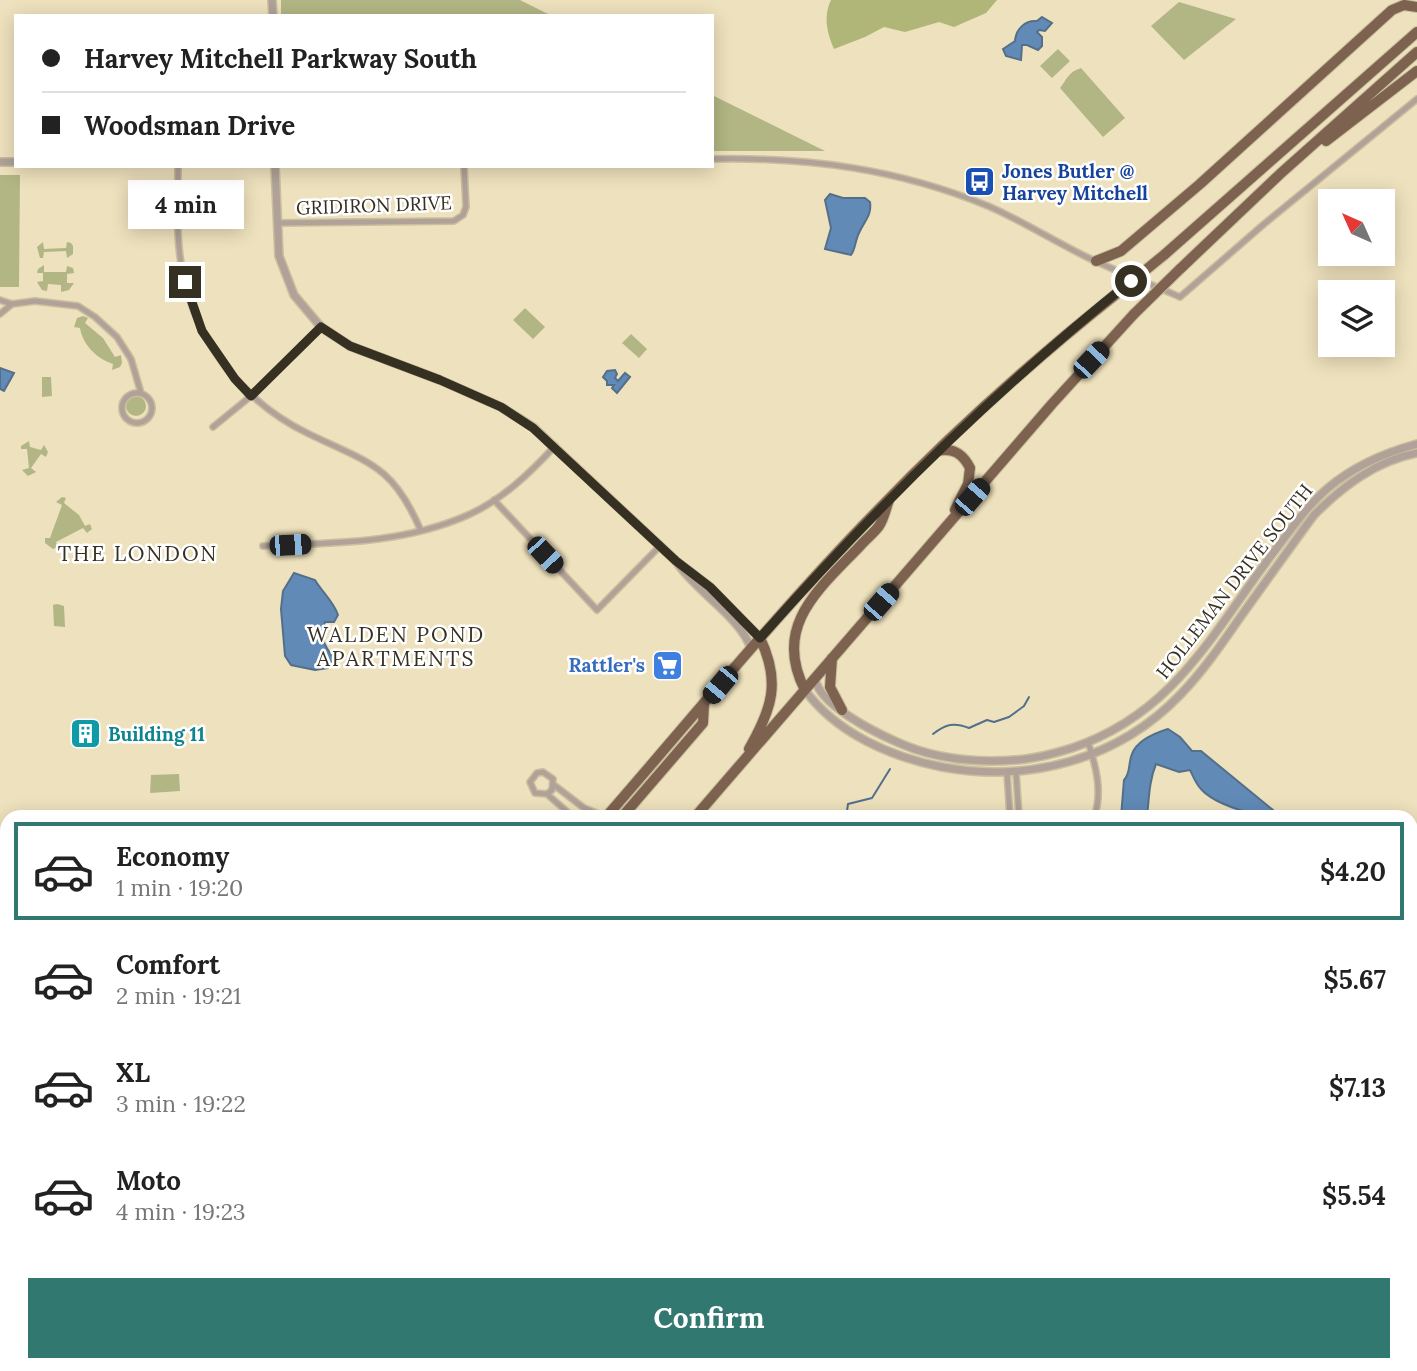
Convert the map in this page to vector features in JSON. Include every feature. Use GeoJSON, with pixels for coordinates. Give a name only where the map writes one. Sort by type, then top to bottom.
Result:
{"type":"FeatureCollection","features":[{"type":"Feature","properties":{"kind":"highway"},"geometry":{"type":"LineString","coordinates":[[1096,261],[1121,251],[1200,184],[1392,10],[1404,5],[1417,7]]}},
{"type":"Feature","properties":{"kind":"highway"},"geometry":{"type":"LineString","coordinates":[[612,810],[760,638],[891,496],[937,451],[1003,388],[1164,254],[1417,32]]}},
{"type":"Feature","properties":{"kind":"highway"},"geometry":{"type":"LineString","coordinates":[[701,810],[1052,404],[1134,314],[1280,174],[1417,52]]}},
{"type":"Feature","properties":{"kind":"highway"},"geometry":{"type":"LineString","coordinates":[[1280,174],[1417,71]]}},
{"type":"Feature","properties":{"kind":"highway"},"geometry":{"type":"LineString","coordinates":[[937,451],[953,450],[966,460],[970,468],[968,484],[948,524]]}},
{"type":"Feature","properties":{"kind":"highway"},"geometry":{"type":"LineString","coordinates":[[805,690],[797,674],[793,652],[799,619],[825,583],[880,525],[891,496]]}},
{"type":"Feature","properties":{"kind":"highway"},"geometry":{"type":"LineString","coordinates":[[738,768],[770,707],[772,675],[767,652],[760,638]]}},
{"type":"Feature","properties":{"kind":"highway"},"geometry":{"type":"LineString","coordinates":[[832,658],[830,687],[842,710]]}},
{"type":"Feature","properties":{"kind":"highway"},"geometry":{"type":"LineString","coordinates":[[628,810],[703,723],[704,704]]}},
{"type":"Feature","properties":{"kind":"street"},"geometry":{"type":"LineString","coordinates":[[714,159],[766,158],[827,162],[883,172],[989,207],[1096,261],[1180,297],[1264,224],[1417,99]]}},
{"type":"Feature","properties":{"kind":"street"},"geometry":{"type":"LineString","coordinates":[[178,168],[178,235],[183,271],[202,331],[235,379],[251,396],[289,424],[373,464],[401,492],[421,531]]}},
{"type":"Feature","properties":{"kind":"street"},"geometry":{"type":"LineString","coordinates":[[275,168],[279,257],[286,281],[302,307],[321,327],[350,346],[440,380],[501,407],[533,428],[676,561],[710,587],[760,638]]}},
{"type":"Feature","properties":{"kind":"street","name":"GRIDIRON DRIVE"},"geometry":{"type":"LineString","coordinates":[[277,223],[454,221],[463,215],[466,207],[464,168]]}},
{"type":"Feature","properties":{"kind":"street"},"geometry":{"type":"LineString","coordinates":[[0,300],[12,304],[35,301],[78,306],[95,317],[117,337],[131,359],[141,393],[150,401],[151,413],[143,422],[130,422],[122,413],[123,400],[128,395],[141,393]]}},
{"type":"Feature","properties":{"kind":"street"},"geometry":{"type":"LineString","coordinates":[[0,314],[12,304]]}},
{"type":"Feature","properties":{"kind":"street"},"geometry":{"type":"LineString","coordinates":[[213,427],[251,396],[321,327]]}},
{"type":"Feature","properties":{"kind":"street","name":"HOLLEMAN DRIVE SOUTH"},"geometry":{"type":"LineString","coordinates":[[815,679],[820,691],[842,710],[879,734],[933,756],[958,760],[1026,759],[1088,742],[1139,714],[1182,676],[1287,534],[1326,490],[1379,456],[1417,444]]}},
{"type":"Feature","properties":{"kind":"street"},"geometry":{"type":"LineString","coordinates":[[263,546],[355,541],[421,531],[469,515],[494,500],[535,467],[555,446]]}},
{"type":"Feature","properties":{"kind":"street","name":"HOLLEMAN DRIVE SOUTH"},"geometry":{"type":"LineString","coordinates":[[805,690],[835,720],[886,750],[950,768],[978,773],[1007,773],[1060,765],[1092,753],[1131,734],[1180,695],[1210,660],[1314,515],[1332,498],[1373,469],[1417,453]]}},
{"type":"Feature","properties":{"kind":"street"},"geometry":{"type":"LineString","coordinates":[[494,500],[597,610],[660,546]]}},
{"type":"Feature","properties":{"kind":"street"},"geometry":{"type":"LineString","coordinates":[[676,561],[687,577],[742,632],[751,648]]}},
{"type":"Feature","properties":{"kind":"street"},"geometry":{"type":"LineString","coordinates":[[1088,742],[1098,792],[1095,810]]}},
{"type":"Feature","properties":{"kind":"street"},"geometry":{"type":"LineString","coordinates":[[554,785],[547,794],[541,795],[531,789],[533,777],[544,772],[551,776],[554,785],[589,810]]}},
{"type":"Feature","properties":{"kind":"street"},"geometry":{"type":"LineString","coordinates":[[1016,772],[1019,810]]}},
{"type":"Feature","properties":{"kind":"street"},"geometry":{"type":"LineString","coordinates":[[1007,773],[1010,810]]}},
{"type":"Feature","properties":{"kind":"street"},"geometry":{"type":"LineString","coordinates":[[547,794],[564,810]]}},
{"type":"Feature","properties":{"kind":"green space"},"geometry":{"type":"Polygon","coordinates":[[[281,0],[520,0],[548,14],[281,14],[281,0]]]}},
{"type":"Feature","properties":{"kind":"green space"},"geometry":{"type":"Polygon","coordinates":[[[831,0],[997,0],[986,13],[954,27],[939,22],[905,32],[884,27],[834,49],[827,24],[831,0]]]}},
{"type":"Feature","properties":{"kind":"green space"},"geometry":{"type":"Polygon","coordinates":[[[1179,2],[1236,19],[1184,60],[1151,26],[1179,2]]]}},
{"type":"Feature","properties":{"kind":"green space"},"geometry":{"type":"Polygon","coordinates":[[[1058,49],[1070,61],[1052,78],[1040,66],[1058,49]]]}},
{"type":"Feature","properties":{"kind":"green space"},"geometry":{"type":"Polygon","coordinates":[[[1081,68],[1125,118],[1103,137],[1060,88],[1070,74],[1081,68]]]}},
{"type":"Feature","properties":{"kind":"green space"},"geometry":{"type":"Polygon","coordinates":[[[714,96],[825,151],[714,151],[714,96]]]}},
{"type":"Feature","properties":{"kind":"green space"},"geometry":{"type":"Polygon","coordinates":[[[0,175],[20,175],[19,287],[0,287],[0,175]]]}},
{"type":"Feature","properties":{"kind":"green space"},"geometry":{"type":"Polygon","coordinates":[[[43,242],[44,249],[66,248],[67,242],[71,243],[73,254],[67,258],[66,251],[44,252],[43,258],[40,258],[37,247],[43,242]]]}},
{"type":"Feature","properties":{"kind":"green space"},"geometry":{"type":"Polygon","coordinates":[[[44,265],[44,272],[66,272],[67,266],[73,268],[74,273],[67,274],[67,283],[74,283],[69,290],[61,292],[61,285],[48,284],[47,291],[42,290],[37,282],[43,281],[43,273],[37,273],[44,265]]]}},
{"type":"Feature","properties":{"kind":"green space"},"geometry":{"type":"Polygon","coordinates":[[[525,308],[545,327],[533,339],[513,320],[525,308]]]}},
{"type":"Feature","properties":{"kind":"green space"},"geometry":{"type":"Polygon","coordinates":[[[77,318],[88,318],[85,323],[103,338],[115,357],[121,355],[120,367],[112,370],[113,364],[91,350],[80,328],[74,327],[77,318]]]}},
{"type":"Feature","properties":{"kind":"green space"},"geometry":{"type":"Polygon","coordinates":[[[631,334],[647,349],[639,358],[622,343],[631,334]]]}},
{"type":"Feature","properties":{"kind":"green space"},"geometry":{"type":"Polygon","coordinates":[[[42,377],[51,377],[52,396],[42,397],[42,377]]]}},
{"type":"Feature","properties":{"kind":"green space"},"geometry":{"type":"Polygon","coordinates":[[[136,396],[143,399],[146,406],[143,413],[136,416],[129,413],[126,406],[129,399],[136,396]]]}},
{"type":"Feature","properties":{"kind":"green space"},"geometry":{"type":"Polygon","coordinates":[[[29,441],[30,447],[41,450],[44,445],[48,452],[46,457],[41,454],[31,468],[36,472],[28,476],[22,470],[29,468],[27,449],[21,449],[21,446],[29,441]]]}},
{"type":"Feature","properties":{"kind":"green space"},"geometry":{"type":"Polygon","coordinates":[[[62,497],[66,498],[64,503],[79,515],[85,526],[90,524],[92,529],[87,533],[83,528],[56,542],[58,547],[53,549],[45,543],[45,538],[50,538],[62,505],[56,502],[62,497]]]}},
{"type":"Feature","properties":{"kind":"green space"},"geometry":{"type":"Polygon","coordinates":[[[53,605],[64,606],[65,627],[54,626],[53,605]]]}},
{"type":"Feature","properties":{"kind":"green space"},"geometry":{"type":"Polygon","coordinates":[[[179,774],[180,791],[150,793],[151,775],[179,774]]]}},
{"type":"Feature","properties":{"kind":"water"},"geometry":{"type":"Polygon","coordinates":[[[1042,17],[1052,23],[1045,31],[1037,32],[1042,37],[1042,46],[1038,50],[1022,45],[1021,60],[1006,56],[1003,49],[1015,41],[1022,26],[1042,17]]]}},
{"type":"Feature","properties":{"kind":"water"},"geometry":{"type":"Polygon","coordinates":[[[830,194],[843,198],[865,198],[870,202],[869,215],[851,255],[825,249],[831,228],[825,200],[830,194]]]}},
{"type":"Feature","properties":{"kind":"water"},"geometry":{"type":"Polygon","coordinates":[[[0,368],[14,373],[4,391],[0,389],[0,368]]]}},
{"type":"Feature","properties":{"kind":"water"},"geometry":{"type":"Polygon","coordinates":[[[615,370],[615,378],[618,381],[625,373],[630,377],[617,393],[612,388],[614,385],[607,385],[603,377],[607,371],[615,370]]]}},
{"type":"Feature","properties":{"kind":"water"},"geometry":{"type":"Polygon","coordinates":[[[294,573],[315,580],[338,615],[334,622],[325,622],[323,628],[324,642],[334,659],[328,668],[315,670],[291,665],[285,656],[281,609],[283,591],[294,573]]]}},
{"type":"Feature","properties":{"kind":"water"},"geometry":{"type":"Polygon","coordinates":[[[1168,729],[1180,737],[1192,751],[1201,751],[1273,810],[1241,810],[1226,805],[1207,795],[1190,770],[1179,772],[1156,764],[1148,810],[1122,810],[1124,780],[1134,749],[1168,729]]]}},
{"type":"Feature","properties":{"kind":"waterway"},"geometry":{"type":"LineString","coordinates":[[933,734],[950,725],[969,728],[987,720],[994,722],[1009,717],[1024,706],[1029,697]]}},
{"type":"Feature","properties":{"kind":"waterway"},"geometry":{"type":"LineString","coordinates":[[847,810],[848,804],[872,798],[890,769]]}},
{"type":"Feature","properties":{"kind":"place","name":"Jones Butler @ Harvey Mitchell"},"geometry":{"type":"Point","coordinates":[979,182]}},
{"type":"Feature","properties":{"kind":"place","name":"Rattler's"},"geometry":{"type":"Point","coordinates":[668,665]}},
{"type":"Feature","properties":{"kind":"place","name":"Building 11"},"geometry":{"type":"Point","coordinates":[85,734]}},
{"type":"Feature","properties":{"kind":"district","name":"THE LONDON"},"geometry":{"type":"Point","coordinates":[138,554]}},
{"type":"Feature","properties":{"kind":"district","name":"WALDEN POND APARTMENTS"},"geometry":{"type":"Point","coordinates":[396,647]}},
{"type":"Feature","properties":{"kind":"route"},"geometry":{"type":"LineString","coordinates":[[185,282],[202,331],[235,379],[251,396],[321,327],[350,346],[440,380],[501,407],[555,446],[676,561],[710,587],[760,638],[873,514],[948,439],[1003,388],[1131,281]]}}]}
